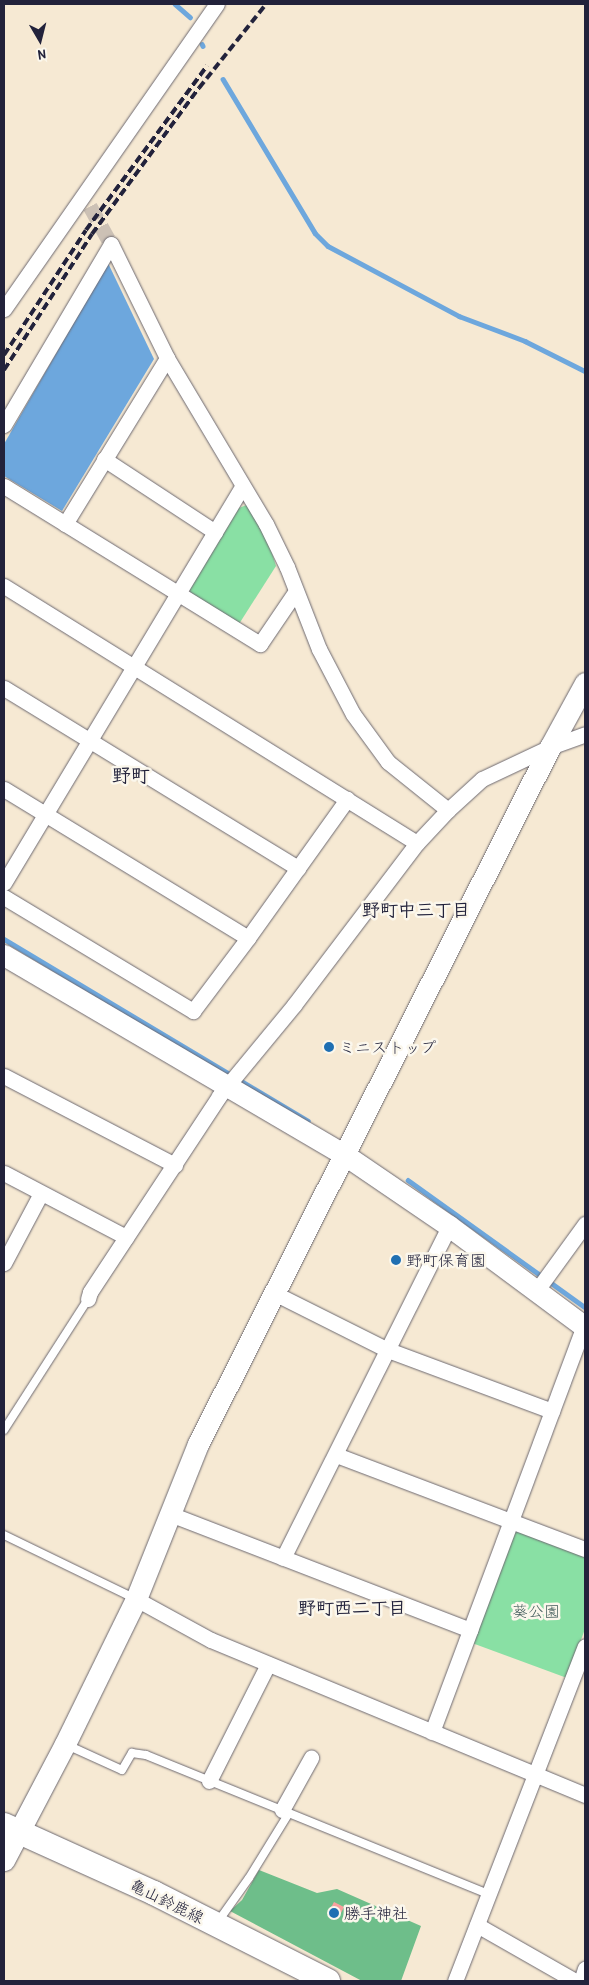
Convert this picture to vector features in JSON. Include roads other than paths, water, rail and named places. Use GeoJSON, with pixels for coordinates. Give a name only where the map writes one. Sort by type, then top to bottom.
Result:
{"type":"FeatureCollection","features":[{"type":"Feature","properties":{"kind":"main road","name":"亀山鈴鹿線"},"geometry":{"type":"LineString","coordinates":[[11,1829],[154,1894],[328,1981]]}},
{"type":"Feature","properties":{"kind":"street"},"geometry":{"type":"LineString","coordinates":[[4,309],[217,4]]}},
{"type":"Feature","properties":{"kind":"street"},"geometry":{"type":"LineString","coordinates":[[4,425],[110,244],[167,358],[266,524],[296,591],[319,650],[353,714],[388,762],[448,810]]}},
{"type":"Feature","properties":{"kind":"street"},"geometry":{"type":"LineString","coordinates":[[65,524],[167,358]]}},
{"type":"Feature","properties":{"kind":"street"},"geometry":{"type":"LineString","coordinates":[[104,459],[215,532]]}},
{"type":"Feature","properties":{"kind":"street"},"geometry":{"type":"LineString","coordinates":[[4,486],[260,644],[296,591]]}},
{"type":"Feature","properties":{"kind":"street"},"geometry":{"type":"LineString","coordinates":[[4,883],[243,486]]}},
{"type":"Feature","properties":{"kind":"street"},"geometry":{"type":"LineString","coordinates":[[4,586],[417,843]]}},
{"type":"Feature","properties":{"kind":"street"},"geometry":{"type":"LineString","coordinates":[[4,1860],[11,1829],[65,1744],[136,1599],[198,1444],[550,747],[585,683]]}},
{"type":"Feature","properties":{"kind":"street"},"geometry":{"type":"LineString","coordinates":[[4,688],[298,868]]}},
{"type":"Feature","properties":{"kind":"street"},"geometry":{"type":"LineString","coordinates":[[88,1299],[90,1292],[126,1237],[234,1079],[294,1005],[417,843],[448,810],[482,779],[550,747],[585,734]]}},
{"type":"Feature","properties":{"kind":"street"},"geometry":{"type":"LineString","coordinates":[[4,789],[248,938]]}},
{"type":"Feature","properties":{"kind":"street"},"geometry":{"type":"LineString","coordinates":[[4,897],[193,1011],[248,938],[347,799]]}},
{"type":"Feature","properties":{"kind":"street"},"geometry":{"type":"LineString","coordinates":[[4,955],[234,1079],[538,1288],[584,1326],[510,1519],[432,1732]]}},
{"type":"Feature","properties":{"kind":"street"},"geometry":{"type":"LineString","coordinates":[[4,1076],[175,1165]]}},
{"type":"Feature","properties":{"kind":"street"},"geometry":{"type":"LineString","coordinates":[[4,1173],[126,1237]]}},
{"type":"Feature","properties":{"kind":"street"},"geometry":{"type":"LineString","coordinates":[[4,1263],[41,1193]]}},
{"type":"Feature","properties":{"kind":"street"},"geometry":{"type":"LineString","coordinates":[[538,1288],[585,1224]]}},
{"type":"Feature","properties":{"kind":"street"},"geometry":{"type":"LineString","coordinates":[[284,1558],[449,1226]]}},
{"type":"Feature","properties":{"kind":"street"},"geometry":{"type":"LineString","coordinates":[[274,1293],[388,1350],[552,1412]]}},
{"type":"Feature","properties":{"kind":"street"},"geometry":{"type":"LineString","coordinates":[[336,1455],[585,1548]]}},
{"type":"Feature","properties":{"kind":"street"},"geometry":{"type":"LineString","coordinates":[[170,1514],[470,1630]]}},
{"type":"Feature","properties":{"kind":"street"},"geometry":{"type":"LineString","coordinates":[[136,1599],[211,1640],[585,1795]]}},
{"type":"Feature","properties":{"kind":"street"},"geometry":{"type":"LineString","coordinates":[[455,1981],[584,1652]]}},
{"type":"Feature","properties":{"kind":"street"},"geometry":{"type":"LineString","coordinates":[[209,1781],[268,1664]]}},
{"type":"Feature","properties":{"kind":"street"},"geometry":{"type":"LineString","coordinates":[[286,1812],[311,1758]]}},
{"type":"Feature","properties":{"kind":"street"},"geometry":{"type":"LineString","coordinates":[[477,1925],[575,1981]]}},
{"type":"Feature","properties":{"kind":"street"},"geometry":{"type":"LineString","coordinates":[[581,1981],[585,1970]]}},
{"type":"Feature","properties":{"kind":"lane"},"geometry":{"type":"LineString","coordinates":[[4,1430],[88,1299]]}},
{"type":"Feature","properties":{"kind":"lane"},"geometry":{"type":"LineString","coordinates":[[4,1535],[136,1599]]}},
{"type":"Feature","properties":{"kind":"lane"},"geometry":{"type":"LineString","coordinates":[[65,1744],[122,1770],[132,1753],[146,1755],[489,1894]]}},
{"type":"Feature","properties":{"kind":"lane"},"geometry":{"type":"LineString","coordinates":[[216,1925],[249,1878],[286,1812]]}},
{"type":"Feature","properties":{"kind":"water"},"geometry":{"type":"Polygon","coordinates":[[[108,263],[154,359],[62,511],[4,476],[4,444],[108,263]]]}},
{"type":"Feature","properties":{"kind":"waterway"},"geometry":{"type":"LineString","coordinates":[[175,4],[190,17]]}},
{"type":"Feature","properties":{"kind":"waterway"},"geometry":{"type":"LineString","coordinates":[[223,79],[315,233],[328,246],[459,316],[525,341],[585,371]]}},
{"type":"Feature","properties":{"kind":"waterway"},"geometry":{"type":"LineString","coordinates":[[4,939],[308,1121]]}},
{"type":"Feature","properties":{"kind":"waterway"},"geometry":{"type":"LineString","coordinates":[[408,1180],[585,1307]]}},
{"type":"Feature","properties":{"kind":"tunnel"},"geometry":{"type":"LineString","coordinates":[[90,206],[111,244]]}},
{"type":"Feature","properties":{"kind":"railway"},"geometry":{"type":"LineString","coordinates":[[4,370],[92,234],[199,88],[266,4]]}},
{"type":"Feature","properties":{"kind":"railway"},"geometry":{"type":"LineString","coordinates":[[4,355],[86,230],[207,66]]}},
{"type":"Feature","properties":{"kind":"place","name":"ミニストップ"},"geometry":{"type":"Point","coordinates":[329,1047]}},
{"type":"Feature","properties":{"kind":"place","name":"野町保育園"},"geometry":{"type":"Point","coordinates":[396,1260]}},
{"type":"Feature","properties":{"kind":"place","name":"勝手神社"},"geometry":{"type":"Point","coordinates":[334,1913]}},
{"type":"Feature","properties":{"kind":"district","name":"野町"},"geometry":{"type":"Point","coordinates":[131,776]}},
{"type":"Feature","properties":{"kind":"district","name":"野町中三丁目"},"geometry":{"type":"Point","coordinates":[416,910]}},
{"type":"Feature","properties":{"kind":"district","name":"野町西二丁目"},"geometry":{"type":"Point","coordinates":[352,1608]}},
{"type":"Feature","properties":{"kind":"park label","name":"葵公園"},"geometry":{"type":"Point","coordinates":[536,1611]}}]}
